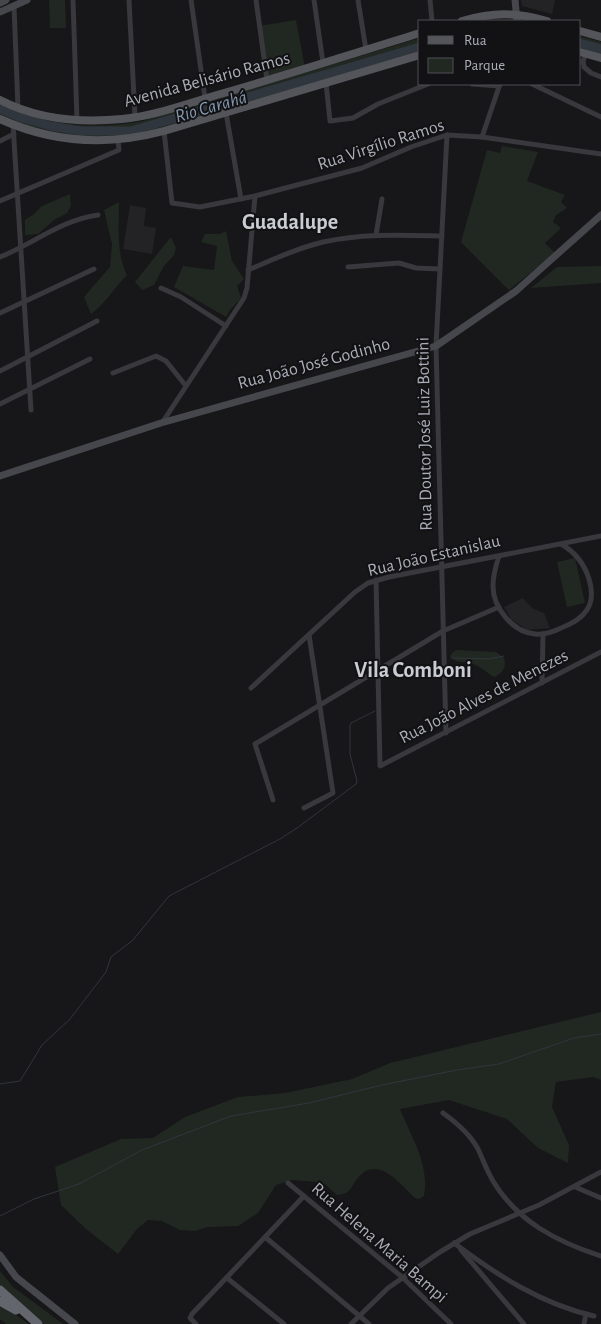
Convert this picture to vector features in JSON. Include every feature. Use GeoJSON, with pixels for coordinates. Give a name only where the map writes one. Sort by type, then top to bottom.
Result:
{"type":"FeatureCollection","features":[{"type":"Feature","properties":{"kind":"highway"},"geometry":{"type":"LineString","coordinates":[[0,1290],[29,1318]]}},
{"type":"Feature","properties":{"kind":"highway"},"geometry":{"type":"LineString","coordinates":[[0,1301],[38,1324]]}},
{"type":"Feature","properties":{"kind":"main road"},"geometry":{"type":"LineString","coordinates":[[466,20],[488,15],[536,20]]}},
{"type":"Feature","properties":{"kind":"main road"},"geometry":{"type":"LineString","coordinates":[[581,31],[601,37]]}},
{"type":"Feature","properties":{"kind":"main road","name":"Avenida Belisário Ramos"},"geometry":{"type":"LineString","coordinates":[[0,100],[18,108],[50,117],[78,120],[107,120],[134,117],[205,98],[418,35]]}},
{"type":"Feature","properties":{"kind":"main road"},"geometry":{"type":"LineString","coordinates":[[583,53],[601,58]]}},
{"type":"Feature","properties":{"kind":"main road","name":"Avenida Belisário Ramos"},"geometry":{"type":"LineString","coordinates":[[0,119],[13,125],[59,138],[91,141],[140,137],[226,114],[418,56]]}},
{"type":"Feature","properties":{"kind":"street"},"geometry":{"type":"LineString","coordinates":[[0,3],[6,0]]}},
{"type":"Feature","properties":{"kind":"street"},"geometry":{"type":"LineString","coordinates":[[0,12],[27,0]]}},
{"type":"Feature","properties":{"kind":"street"},"geometry":{"type":"LineString","coordinates":[[73,0],[78,120]]}},
{"type":"Feature","properties":{"kind":"street"},"geometry":{"type":"LineString","coordinates":[[129,0],[134,117]]}},
{"type":"Feature","properties":{"kind":"street"},"geometry":{"type":"LineString","coordinates":[[191,0],[205,98]]}},
{"type":"Feature","properties":{"kind":"street"},"geometry":{"type":"LineString","coordinates":[[256,0],[267,80]]}},
{"type":"Feature","properties":{"kind":"street"},"geometry":{"type":"LineString","coordinates":[[314,0],[323,63]]}},
{"type":"Feature","properties":{"kind":"street"},"geometry":{"type":"LineString","coordinates":[[358,0],[366,50]]}},
{"type":"Feature","properties":{"kind":"street"},"geometry":{"type":"LineString","coordinates":[[430,0],[432,20]]}},
{"type":"Feature","properties":{"kind":"street"},"geometry":{"type":"LineString","coordinates":[[515,0],[517,18]]}},
{"type":"Feature","properties":{"kind":"street"},"geometry":{"type":"LineString","coordinates":[[14,6],[18,108]]}},
{"type":"Feature","properties":{"kind":"street"},"geometry":{"type":"LineString","coordinates":[[583,53],[584,67],[591,73],[601,77]]}},
{"type":"Feature","properties":{"kind":"street"},"geometry":{"type":"LineString","coordinates":[[326,83],[330,121],[353,118],[378,104],[426,85]]}},
{"type":"Feature","properties":{"kind":"street"},"geometry":{"type":"LineString","coordinates":[[482,137],[500,85]]}},
{"type":"Feature","properties":{"kind":"street"},"geometry":{"type":"LineString","coordinates":[[534,85],[601,117]]}},
{"type":"Feature","properties":{"kind":"street"},"geometry":{"type":"LineString","coordinates":[[226,114],[241,199]]}},
{"type":"Feature","properties":{"kind":"street"},"geometry":{"type":"LineString","coordinates":[[13,125],[31,410]]}},
{"type":"Feature","properties":{"kind":"street","name":"Rua Virgílio Ramos"},"geometry":{"type":"LineString","coordinates":[[164,132],[172,203],[200,207],[255,196],[362,168],[411,147],[447,136],[482,137],[601,154]]}},
{"type":"Feature","properties":{"kind":"street"},"geometry":{"type":"LineString","coordinates":[[0,141],[14,134]]}},
{"type":"Feature","properties":{"kind":"street","name":"Rua Doutor José Luiz Bottini"},"geometry":{"type":"LineString","coordinates":[[446,732],[436,346],[447,136]]}},
{"type":"Feature","properties":{"kind":"street"},"geometry":{"type":"LineString","coordinates":[[0,201],[119,150],[118,140]]}},
{"type":"Feature","properties":{"kind":"street"},"geometry":{"type":"LineString","coordinates":[[161,423],[244,298],[255,196]]}},
{"type":"Feature","properties":{"kind":"street"},"geometry":{"type":"LineString","coordinates":[[376,235],[382,199]]}},
{"type":"Feature","properties":{"kind":"street"},"geometry":{"type":"LineString","coordinates":[[0,257],[21,248],[64,224],[98,214]]}},
{"type":"Feature","properties":{"kind":"street","name":"Rua João José Godinho"},"geometry":{"type":"LineString","coordinates":[[0,476],[161,423],[436,346],[516,291],[601,215]]}},
{"type":"Feature","properties":{"kind":"street"},"geometry":{"type":"LineString","coordinates":[[248,270],[286,255],[343,238],[376,235],[442,236]]}},
{"type":"Feature","properties":{"kind":"street"},"geometry":{"type":"LineString","coordinates":[[348,267],[399,263],[416,268],[440,269]]}},
{"type":"Feature","properties":{"kind":"street"},"geometry":{"type":"LineString","coordinates":[[0,313],[94,269]]}},
{"type":"Feature","properties":{"kind":"street"},"geometry":{"type":"LineString","coordinates":[[161,288],[181,297],[226,326]]}},
{"type":"Feature","properties":{"kind":"street"},"geometry":{"type":"LineString","coordinates":[[0,372],[97,321]]}},
{"type":"Feature","properties":{"kind":"street"},"geometry":{"type":"LineString","coordinates":[[113,373],[156,356],[166,361],[186,386]]}},
{"type":"Feature","properties":{"kind":"street"},"geometry":{"type":"LineString","coordinates":[[0,404],[90,359]]}},
{"type":"Feature","properties":{"kind":"street","name":"Rua João Estanislau"},"geometry":{"type":"LineString","coordinates":[[252,688],[354,592],[376,580],[601,536]]}},
{"type":"Feature","properties":{"kind":"street"},"geometry":{"type":"LineString","coordinates":[[499,556],[493,586],[499,607],[508,620],[520,629],[534,634],[543,634],[558,630],[580,619],[586,613],[591,601],[590,583],[583,564],[574,553],[561,544]]}},
{"type":"Feature","properties":{"kind":"street"},"geometry":{"type":"LineString","coordinates":[[376,580],[378,670]]}},
{"type":"Feature","properties":{"kind":"street"},"geometry":{"type":"LineString","coordinates":[[273,800],[255,744],[443,631],[499,607]]}},
{"type":"Feature","properties":{"kind":"street"},"geometry":{"type":"LineString","coordinates":[[304,808],[332,793],[309,634]]}},
{"type":"Feature","properties":{"kind":"street"},"geometry":{"type":"LineString","coordinates":[[542,683],[543,634]]}},
{"type":"Feature","properties":{"kind":"street","name":"Rua João Alves de Menezes"},"geometry":{"type":"LineString","coordinates":[[378,670],[380,766],[601,652]]}},
{"type":"Feature","properties":{"kind":"street"},"geometry":{"type":"LineString","coordinates":[[443,1113],[470,1137],[495,1185],[520,1214],[548,1234],[601,1256]]}},
{"type":"Feature","properties":{"kind":"street"},"geometry":{"type":"LineString","coordinates":[[351,1324],[402,1277],[454,1243],[470,1234],[520,1214],[601,1172]]}},
{"type":"Feature","properties":{"kind":"street","name":"Rua Helena Maria Bampi"},"geometry":{"type":"LineString","coordinates":[[288,1184],[402,1277],[451,1324]]}},
{"type":"Feature","properties":{"kind":"street"},"geometry":{"type":"LineString","coordinates":[[575,1187],[601,1198]]}},
{"type":"Feature","properties":{"kind":"street"},"geometry":{"type":"LineString","coordinates":[[196,1324],[190,1318],[192,1314],[304,1196]]}},
{"type":"Feature","properties":{"kind":"street"},"geometry":{"type":"LineString","coordinates":[[265,1237],[369,1324]]}},
{"type":"Feature","properties":{"kind":"street"},"geometry":{"type":"LineString","coordinates":[[454,1243],[485,1266],[522,1288],[542,1298],[594,1316]]}},
{"type":"Feature","properties":{"kind":"street"},"geometry":{"type":"LineString","coordinates":[[454,1243],[524,1324]]}},
{"type":"Feature","properties":{"kind":"street"},"geometry":{"type":"LineString","coordinates":[[0,1254],[16,1277],[76,1324]]}},
{"type":"Feature","properties":{"kind":"street"},"geometry":{"type":"LineString","coordinates":[[227,1278],[284,1324]]}},
{"type":"Feature","properties":{"kind":"street"},"geometry":{"type":"LineString","coordinates":[[584,1324],[586,1314]]}},
{"type":"Feature","properties":{"kind":"shaded area"},"geometry":{"type":"Polygon","coordinates":[[[521,0],[555,0],[552,14],[522,6],[521,0]]]}},
{"type":"Feature","properties":{"kind":"shaded area"},"geometry":{"type":"Polygon","coordinates":[[[130,205],[146,208],[144,226],[156,228],[152,254],[123,249],[130,205]]]}},
{"type":"Feature","properties":{"kind":"shaded area"},"geometry":{"type":"Polygon","coordinates":[[[523,598],[532,608],[544,613],[550,628],[527,630],[511,619],[504,607],[523,598]]]}},
{"type":"Feature","properties":{"kind":"green space"},"geometry":{"type":"Polygon","coordinates":[[[49,0],[65,0],[66,28],[50,28],[49,0]]]}},
{"type":"Feature","properties":{"kind":"green space"},"geometry":{"type":"Polygon","coordinates":[[[296,20],[305,68],[267,80],[259,26],[296,20]]]}},
{"type":"Feature","properties":{"kind":"green space"},"geometry":{"type":"Polygon","coordinates":[[[581,36],[601,42],[601,55],[581,48],[581,36]]]}},
{"type":"Feature","properties":{"kind":"green space"},"geometry":{"type":"Polygon","coordinates":[[[418,39],[418,54],[159,130],[129,135],[85,137],[35,129],[0,116],[0,105],[52,122],[107,125],[143,121],[418,39]]]}},
{"type":"Feature","properties":{"kind":"green space"},"geometry":{"type":"Polygon","coordinates":[[[502,146],[538,152],[527,181],[565,195],[561,202],[567,208],[556,215],[553,222],[561,228],[545,243],[555,253],[509,290],[461,242],[487,150],[500,153],[502,146]]]}},
{"type":"Feature","properties":{"kind":"green space"},"geometry":{"type":"Polygon","coordinates":[[[70,194],[71,206],[67,213],[54,220],[38,234],[25,235],[25,220],[42,206],[70,194]]]}},
{"type":"Feature","properties":{"kind":"green space"},"geometry":{"type":"Polygon","coordinates":[[[119,202],[120,249],[123,267],[127,275],[91,314],[84,297],[110,267],[112,244],[104,210],[119,202]]]}},
{"type":"Feature","properties":{"kind":"green space"},"geometry":{"type":"Polygon","coordinates":[[[226,231],[232,261],[244,279],[237,286],[241,298],[226,317],[174,287],[183,266],[214,270],[217,246],[201,242],[205,234],[220,234],[226,231]]]}},
{"type":"Feature","properties":{"kind":"green space"},"geometry":{"type":"Polygon","coordinates":[[[171,237],[176,248],[174,255],[164,266],[154,285],[142,290],[135,282],[171,237]]]}},
{"type":"Feature","properties":{"kind":"green space"},"geometry":{"type":"Polygon","coordinates":[[[601,266],[601,283],[531,288],[557,267],[601,266]]]}},
{"type":"Feature","properties":{"kind":"green space"},"geometry":{"type":"Polygon","coordinates":[[[575,558],[585,603],[567,607],[557,562],[575,558]]]}},
{"type":"Feature","properties":{"kind":"green space"},"geometry":{"type":"Polygon","coordinates":[[[456,650],[496,652],[504,658],[505,667],[500,674],[494,677],[476,665],[459,662],[450,657],[456,650]]]}},
{"type":"Feature","properties":{"kind":"green space"},"geometry":{"type":"Polygon","coordinates":[[[601,1012],[601,1080],[593,1077],[556,1082],[552,1107],[569,1145],[568,1163],[538,1148],[507,1119],[449,1100],[400,1109],[422,1162],[425,1184],[424,1196],[419,1199],[415,1198],[395,1179],[380,1170],[372,1169],[365,1172],[357,1179],[348,1192],[337,1195],[326,1185],[317,1182],[292,1180],[276,1185],[258,1213],[238,1226],[208,1227],[195,1231],[180,1230],[162,1221],[148,1220],[137,1229],[118,1254],[86,1229],[61,1205],[55,1167],[121,1139],[153,1138],[185,1117],[238,1097],[285,1093],[352,1079],[390,1063],[601,1012]]]}},
{"type":"Feature","properties":{"kind":"green space"},"geometry":{"type":"Polygon","coordinates":[[[0,1271],[13,1287],[63,1324],[44,1324],[13,1301],[0,1286],[0,1271]]]}},
{"type":"Feature","properties":{"kind":"green space"},"geometry":{"type":"Polygon","coordinates":[[[0,1304],[29,1324],[6,1324],[0,1319],[0,1304]]]}},
{"type":"Feature","properties":{"kind":"waterway","name":"Rio Carahá"},"geometry":{"type":"LineString","coordinates":[[581,43],[601,49]]}},
{"type":"Feature","properties":{"kind":"waterway","name":"Rio Carahá"},"geometry":{"type":"LineString","coordinates":[[0,109],[22,118],[51,126],[80,131],[131,131],[418,48]]}},
{"type":"Feature","properties":{"kind":"waterway"},"geometry":{"type":"LineString","coordinates":[[452,658],[489,659],[504,656]]}},
{"type":"Feature","properties":{"kind":"waterway"},"geometry":{"type":"LineString","coordinates":[[0,1084],[20,1081],[42,1045],[70,1019],[106,972],[111,957],[133,940],[169,896],[280,839],[356,784],[357,781],[350,754],[350,726],[351,723],[375,711]]}},
{"type":"Feature","properties":{"kind":"waterway"},"geometry":{"type":"LineString","coordinates":[[0,1216],[34,1199],[79,1184],[142,1150],[231,1116],[309,1103],[382,1085],[457,1070],[499,1064],[574,1038],[601,1034]]}},
{"type":"Feature","properties":{"kind":"district","name":"Guadalupe"},"geometry":{"type":"Point","coordinates":[290,222]}},
{"type":"Feature","properties":{"kind":"district","name":"Vila Comboni"},"geometry":{"type":"Point","coordinates":[413,670]}}]}
